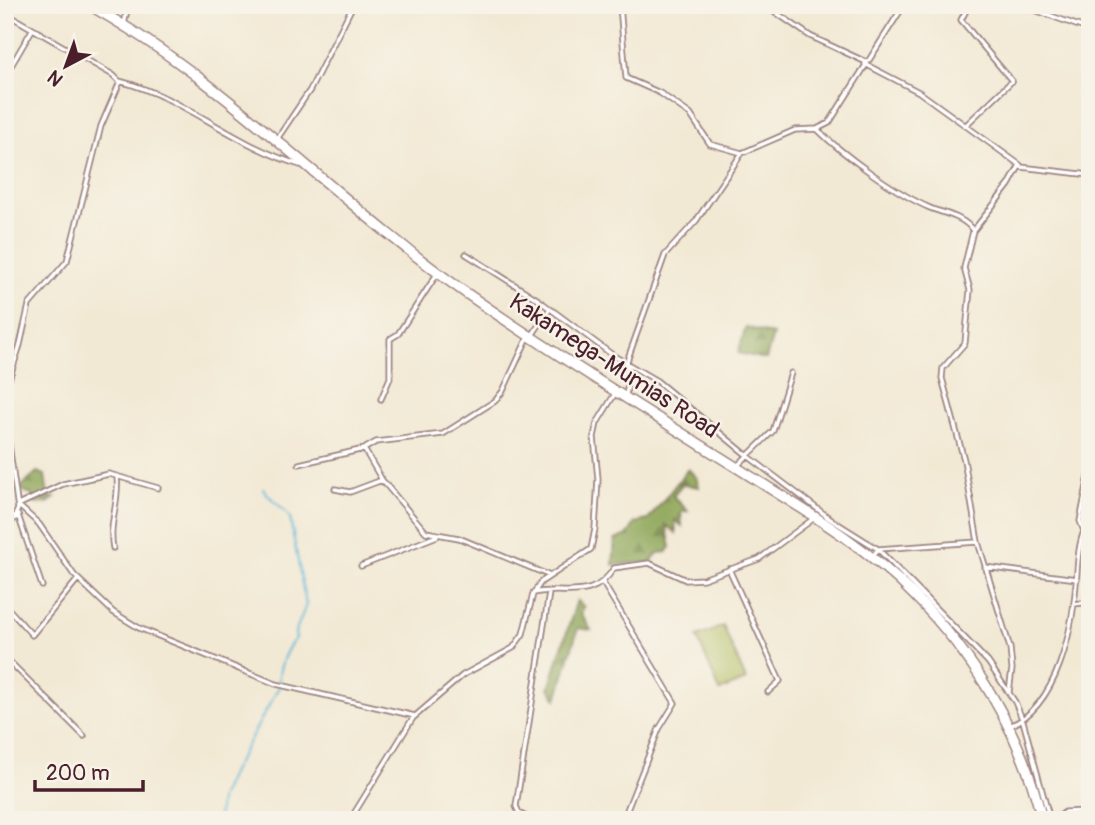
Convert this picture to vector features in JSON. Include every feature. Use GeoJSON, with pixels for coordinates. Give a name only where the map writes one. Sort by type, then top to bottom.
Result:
{"type":"FeatureCollection","features":[{"type":"Feature","properties":{"kind":"highway","name":"Kakamega-Mumias Road"},"geometry":{"type":"LineString","coordinates":[[89,5],[200,76],[438,272],[530,336],[875,553],[911,592],[946,624],[1009,727],[1047,819]]}},
{"type":"Feature","properties":{"kind":"street"},"geometry":{"type":"LineString","coordinates":[[124,25],[128,5]]}},
{"type":"Feature","properties":{"kind":"street"},"geometry":{"type":"LineString","coordinates":[[262,150],[310,90],[353,5]]}},
{"type":"Feature","properties":{"kind":"street"},"geometry":{"type":"LineString","coordinates":[[620,5],[626,78],[660,93],[690,114],[714,146],[741,153]]}},
{"type":"Feature","properties":{"kind":"street"},"geometry":{"type":"LineString","coordinates":[[765,5],[810,36],[913,88],[1021,167],[1090,175]]}},
{"type":"Feature","properties":{"kind":"street"},"geometry":{"type":"LineString","coordinates":[[350,820],[415,716],[463,675],[516,645],[525,628],[533,594],[548,575],[582,558],[593,544],[598,479],[594,437],[597,423],[621,394],[629,379],[627,361],[665,255],[696,221],[741,153],[795,130],[817,129],[829,123],[904,5]]}},
{"type":"Feature","properties":{"kind":"street"},"geometry":{"type":"LineString","coordinates":[[965,125],[1012,82],[961,20],[969,5]]}},
{"type":"Feature","properties":{"kind":"street"},"geometry":{"type":"LineString","coordinates":[[1021,5],[1090,30]]}},
{"type":"Feature","properties":{"kind":"street"},"geometry":{"type":"LineString","coordinates":[[5,13],[119,80],[146,90],[262,150],[306,166]]}},
{"type":"Feature","properties":{"kind":"street"},"geometry":{"type":"LineString","coordinates":[[5,76],[32,30]]}},
{"type":"Feature","properties":{"kind":"street"},"geometry":{"type":"LineString","coordinates":[[5,392],[29,305],[67,261],[97,139],[119,80]]}},
{"type":"Feature","properties":{"kind":"street"},"geometry":{"type":"LineString","coordinates":[[817,129],[894,188],[916,202],[963,220],[973,231]]}},
{"type":"Feature","properties":{"kind":"street"},"geometry":{"type":"LineString","coordinates":[[1009,692],[1012,669],[1010,648],[978,542],[964,460],[942,378],[943,368],[965,343],[971,290],[964,268],[973,231],[1021,167]]}},
{"type":"Feature","properties":{"kind":"street"},"geometry":{"type":"LineString","coordinates":[[466,254],[614,356],[627,361],[659,382],[821,519],[759,559],[694,581],[649,563],[614,568],[603,583],[578,592],[533,594]]}},
{"type":"Feature","properties":{"kind":"street"},"geometry":{"type":"LineString","coordinates":[[381,399],[390,378],[390,340],[398,334],[438,272]]}},
{"type":"Feature","properties":{"kind":"street"},"geometry":{"type":"LineString","coordinates":[[299,464],[364,449],[376,442],[443,434],[495,401],[503,391],[530,336],[550,310]]}},
{"type":"Feature","properties":{"kind":"street"},"geometry":{"type":"LineString","coordinates":[[736,467],[773,431],[791,373]]}},
{"type":"Feature","properties":{"kind":"street"},"geometry":{"type":"LineString","coordinates":[[5,415],[18,505],[17,515],[5,536]]}},
{"type":"Feature","properties":{"kind":"street"},"geometry":{"type":"LineString","coordinates":[[364,449],[382,480],[426,532],[459,538],[548,575]]}},
{"type":"Feature","properties":{"kind":"street"},"geometry":{"type":"LineString","coordinates":[[18,505],[63,484],[109,474],[158,488]]}},
{"type":"Feature","properties":{"kind":"street"},"geometry":{"type":"LineString","coordinates":[[1084,531],[1080,521],[1088,476]]}},
{"type":"Feature","properties":{"kind":"street"},"geometry":{"type":"LineString","coordinates":[[113,548],[111,530],[119,491],[117,477]]}},
{"type":"Feature","properties":{"kind":"street"},"geometry":{"type":"LineString","coordinates":[[335,489],[350,492],[382,480]]}},
{"type":"Feature","properties":{"kind":"street"},"geometry":{"type":"LineString","coordinates":[[18,505],[39,524],[78,579],[125,621],[268,682],[415,716]]}},
{"type":"Feature","properties":{"kind":"street"},"geometry":{"type":"LineString","coordinates":[[5,515],[17,515]]}},
{"type":"Feature","properties":{"kind":"street"},"geometry":{"type":"LineString","coordinates":[[17,515],[42,586]]}},
{"type":"Feature","properties":{"kind":"street"},"geometry":{"type":"LineString","coordinates":[[1009,727],[1023,721],[1037,707],[1049,687],[1066,639],[1074,604],[1084,531],[1090,521]]}},
{"type":"Feature","properties":{"kind":"street"},"geometry":{"type":"LineString","coordinates":[[361,566],[439,534]]}},
{"type":"Feature","properties":{"kind":"street"},"geometry":{"type":"LineString","coordinates":[[875,553],[978,542]]}},
{"type":"Feature","properties":{"kind":"street"},"geometry":{"type":"LineString","coordinates":[[985,567],[1077,579]]}},
{"type":"Feature","properties":{"kind":"street"},"geometry":{"type":"LineString","coordinates":[[729,569],[780,681],[768,692]]}},
{"type":"Feature","properties":{"kind":"street"},"geometry":{"type":"LineString","coordinates":[[5,605],[32,635],[78,579]]}},
{"type":"Feature","properties":{"kind":"street"},"geometry":{"type":"LineString","coordinates":[[603,583],[676,703],[659,729],[623,820]]}},
{"type":"Feature","properties":{"kind":"street"},"geometry":{"type":"LineString","coordinates":[[532,820],[519,813],[516,806],[549,593]]}},
{"type":"Feature","properties":{"kind":"street"},"geometry":{"type":"LineString","coordinates":[[1074,604],[1090,602]]}},
{"type":"Feature","properties":{"kind":"street"},"geometry":{"type":"LineString","coordinates":[[946,624],[981,654],[1009,692],[1023,721],[1047,819]]}},
{"type":"Feature","properties":{"kind":"street"},"geometry":{"type":"LineString","coordinates":[[5,657],[84,736]]}},
{"type":"Feature","properties":{"kind":"street"},"geometry":{"type":"LineString","coordinates":[[982,680],[994,672]]}},
{"type":"Feature","properties":{"kind":"street"},"geometry":{"type":"LineString","coordinates":[[946,820],[954,815],[1047,819],[1065,812],[1090,811]]}},
{"type":"Feature","properties":{"kind":"green space"},"geometry":{"type":"Polygon","coordinates":[[[746,327],[773,335],[766,359],[738,353],[746,327]]]}},
{"type":"Feature","properties":{"kind":"green space"},"geometry":{"type":"Polygon","coordinates":[[[688,469],[696,477],[699,487],[683,484],[673,496],[688,511],[681,512],[682,526],[675,520],[676,533],[666,525],[671,547],[667,552],[658,553],[651,562],[613,565],[615,540],[628,535],[635,523],[648,520],[688,469]]]}},
{"type":"Feature","properties":{"kind":"green space"},"geometry":{"type":"Polygon","coordinates":[[[37,472],[45,475],[48,496],[55,498],[48,503],[36,504],[31,494],[19,489],[37,472]]]}},
{"type":"Feature","properties":{"kind":"green space"},"geometry":{"type":"Polygon","coordinates":[[[577,600],[584,607],[581,614],[591,630],[578,628],[557,699],[549,688],[577,600]]]}},
{"type":"Feature","properties":{"kind":"green space"},"geometry":{"type":"Polygon","coordinates":[[[723,626],[746,680],[720,691],[697,637],[723,626]]]}},
{"type":"Feature","properties":{"kind":"waterway"},"geometry":{"type":"LineString","coordinates":[[263,488],[290,518],[306,605],[295,633],[296,638],[283,659],[279,683]]}},
{"type":"Feature","properties":{"kind":"waterway"},"geometry":{"type":"LineString","coordinates":[[218,820],[220,799],[231,774],[279,687]]}}]}
